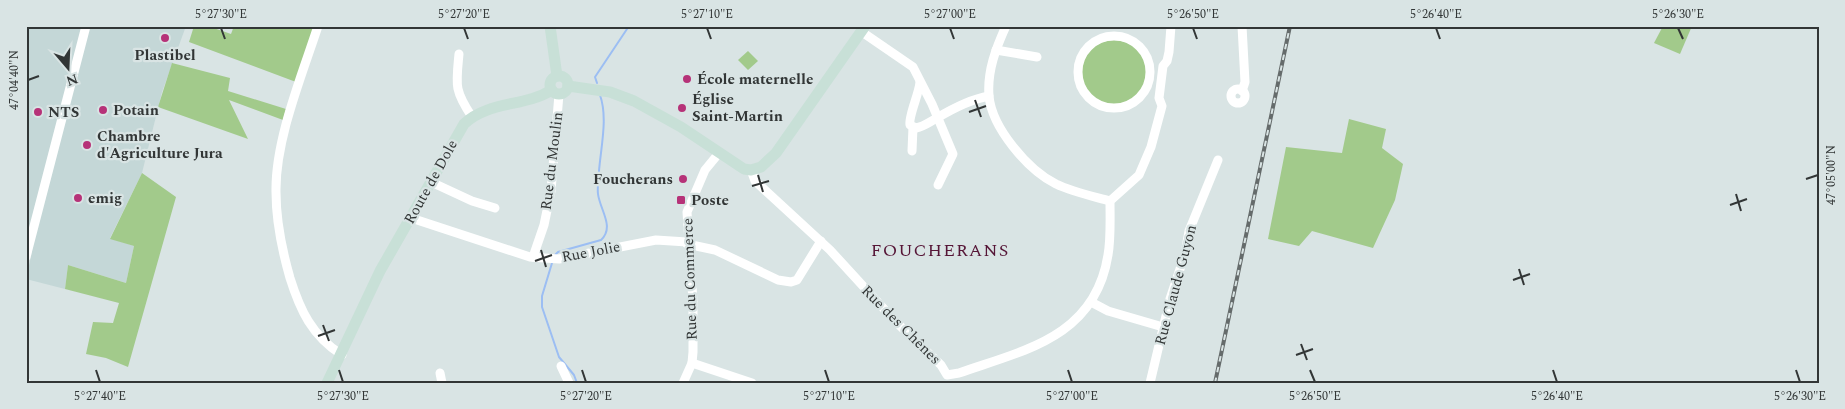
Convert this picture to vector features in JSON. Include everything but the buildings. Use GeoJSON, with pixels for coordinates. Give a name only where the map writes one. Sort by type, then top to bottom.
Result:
{"type":"FeatureCollection","features":[{"type":"Feature","properties":{"kind":"main road"},"geometry":{"type":"LineString","coordinates":[[550,26],[557,76],[566,79],[559,90]]}},
{"type":"Feature","properties":{"kind":"main road"},"geometry":{"type":"LineString","coordinates":[[472,117],[489,109],[533,100],[559,90],[610,92],[634,101],[681,127],[736,166],[751,170],[761,167],[776,153],[864,29]]}},
{"type":"Feature","properties":{"kind":"main road","name":"Route de Dole"},"geometry":{"type":"LineString","coordinates":[[326,381],[380,271],[464,124],[472,117]]}},
{"type":"Feature","properties":{"kind":"street"},"geometry":{"type":"LineString","coordinates":[[26,257],[29,234],[86,26]]}},
{"type":"Feature","properties":{"kind":"street"},"geometry":{"type":"LineString","coordinates":[[318,26],[289,112],[277,172],[276,192],[282,252],[300,307],[314,330],[339,353]]}},
{"type":"Feature","properties":{"kind":"street"},"geometry":{"type":"LineString","coordinates":[[1006,26],[990,71],[989,96],[1007,138],[1030,166],[1055,183],[1071,190],[1110,201],[1130,185],[1146,162],[1162,106],[1159,98],[1163,66],[1170,52],[1171,26]]}},
{"type":"Feature","properties":{"kind":"street"},"geometry":{"type":"LineString","coordinates":[[1242,26],[1245,82],[1242,91]]}},
{"type":"Feature","properties":{"kind":"street"},"geometry":{"type":"LineString","coordinates":[[864,29],[907,62],[920,81],[938,117],[953,154],[938,185]]}},
{"type":"Feature","properties":{"kind":"street"},"geometry":{"type":"LineString","coordinates":[[1159,98],[1150,95],[1139,98],[1128,106],[1118,108],[1099,105],[1090,100],[1081,87],[1078,66],[1088,47],[1108,37],[1129,40],[1145,56],[1163,66]]}},
{"type":"Feature","properties":{"kind":"street"},"geometry":{"type":"LineString","coordinates":[[996,50],[1037,58]]}},
{"type":"Feature","properties":{"kind":"street"},"geometry":{"type":"LineString","coordinates":[[459,54],[456,87],[460,100],[472,117]]}},
{"type":"Feature","properties":{"kind":"street"},"geometry":{"type":"LineString","coordinates":[[1139,98],[1149,80],[1149,65],[1145,56]]}},
{"type":"Feature","properties":{"kind":"street"},"geometry":{"type":"LineString","coordinates":[[912,151],[913,128],[910,125],[909,118],[917,99],[920,81]]}},
{"type":"Feature","properties":{"kind":"street","name":"Rue du Moulin"},"geometry":{"type":"LineString","coordinates":[[533,257],[544,225],[551,191],[559,90]]}},
{"type":"Feature","properties":{"kind":"street"},"geometry":{"type":"LineString","coordinates":[[913,128],[924,126],[938,117],[972,101],[989,96]]}},
{"type":"Feature","properties":{"kind":"street","name":"Rue du Commerce"},"geometry":{"type":"LineString","coordinates":[[683,383],[692,364],[693,301],[687,243],[688,207],[705,170],[719,153]]}},
{"type":"Feature","properties":{"kind":"street","name":"Rue Claude Guyon"},"geometry":{"type":"LineString","coordinates":[[1150,383],[1154,374],[1170,299],[1185,254],[1189,231],[1218,160]]}},
{"type":"Feature","properties":{"kind":"street","name":"Rue des Chênes"},"geometry":{"type":"LineString","coordinates":[[751,170],[755,181],[821,241],[896,322],[941,364],[947,379],[1046,342],[1072,325],[1091,302],[1101,282],[1107,261],[1110,201]]}},
{"type":"Feature","properties":{"kind":"street"},"geometry":{"type":"LineString","coordinates":[[431,182],[472,201],[495,208]]}},
{"type":"Feature","properties":{"kind":"street","name":"Rue Jolie"},"geometry":{"type":"LineString","coordinates":[[411,218],[533,257],[559,259],[656,240],[687,243],[715,250],[778,280],[791,282],[797,280],[821,241]]}},
{"type":"Feature","properties":{"kind":"street"},"geometry":{"type":"LineString","coordinates":[[1091,302],[1108,311],[1163,327]]}},
{"type":"Feature","properties":{"kind":"street"},"geometry":{"type":"LineString","coordinates":[[692,364],[752,383]]}},
{"type":"Feature","properties":{"kind":"street"},"geometry":{"type":"LineString","coordinates":[[561,366],[570,383]]}},
{"type":"Feature","properties":{"kind":"shaded area"},"geometry":{"type":"Polygon","coordinates":[[[26,26],[186,26],[162,92],[142,173],[110,238],[134,246],[126,283],[68,265],[65,289],[26,279],[32,252],[26,249],[26,26]]]}},
{"type":"Feature","properties":{"kind":"green space"},"geometry":{"type":"Polygon","coordinates":[[[194,26],[208,26],[231,34],[234,26],[316,26],[296,82],[189,42],[194,26]]]}},
{"type":"Feature","properties":{"kind":"green space"},"geometry":{"type":"Polygon","coordinates":[[[1663,26],[1692,26],[1680,54],[1654,43],[1663,26]]]}},
{"type":"Feature","properties":{"kind":"green space"},"geometry":{"type":"Polygon","coordinates":[[[1114,40],[1127,42],[1137,50],[1145,60],[1147,73],[1145,86],[1137,96],[1127,104],[1114,106],[1101,104],[1091,96],[1083,86],[1081,73],[1083,60],[1091,50],[1101,42],[1114,40]]]}},
{"type":"Feature","properties":{"kind":"green space"},"geometry":{"type":"Polygon","coordinates":[[[748,51],[758,61],[748,70],[738,60],[748,51]]]}},
{"type":"Feature","properties":{"kind":"green space"},"geometry":{"type":"Polygon","coordinates":[[[172,63],[230,78],[228,91],[286,109],[283,120],[229,100],[248,139],[158,107],[172,63]]]}},
{"type":"Feature","properties":{"kind":"green space"},"geometry":{"type":"Polygon","coordinates":[[[1349,119],[1386,129],[1382,148],[1403,164],[1395,200],[1373,248],[1312,231],[1299,246],[1268,239],[1286,147],[1342,153],[1349,119]]]}},
{"type":"Feature","properties":{"kind":"green space"},"geometry":{"type":"Polygon","coordinates":[[[142,173],[176,197],[128,367],[106,358],[86,354],[93,322],[113,323],[119,303],[65,289],[68,265],[126,283],[134,246],[110,239],[142,173]]]}},
{"type":"Feature","properties":{"kind":"waterway"},"geometry":{"type":"LineString","coordinates":[[597,83],[595,77],[629,26]]}},
{"type":"Feature","properties":{"kind":"waterway"},"geometry":{"type":"LineString","coordinates":[[555,255],[558,252],[601,240],[607,230],[606,218],[599,200],[598,191],[604,123],[600,95]]}},
{"type":"Feature","properties":{"kind":"waterway"},"geometry":{"type":"LineString","coordinates":[[552,263],[542,296],[542,307],[559,357],[574,375],[577,383]]}},
{"type":"Feature","properties":{"kind":"railway"},"geometry":{"type":"LineString","coordinates":[[1215,383],[1290,26]]}},
{"type":"Feature","properties":{"kind":"place","name":"Plastibel"},"geometry":{"type":"Point","coordinates":[165,38]}},
{"type":"Feature","properties":{"kind":"place","name":"École maternelle"},"geometry":{"type":"Point","coordinates":[687,79]}},
{"type":"Feature","properties":{"kind":"place","name":"Église Saint-Martin"},"geometry":{"type":"Point","coordinates":[682,108]}},
{"type":"Feature","properties":{"kind":"place","name":"Potain"},"geometry":{"type":"Point","coordinates":[103,110]}},
{"type":"Feature","properties":{"kind":"place","name":"NTS"},"geometry":{"type":"Point","coordinates":[38,112]}},
{"type":"Feature","properties":{"kind":"place","name":"Chambre d'Agriculture Jura"},"geometry":{"type":"Point","coordinates":[87,145]}},
{"type":"Feature","properties":{"kind":"place","name":"Foucherans"},"geometry":{"type":"Point","coordinates":[683,179]}},
{"type":"Feature","properties":{"kind":"place","name":"emig"},"geometry":{"type":"Point","coordinates":[78,198]}},
{"type":"Feature","properties":{"kind":"place","name":"Poste"},"geometry":{"type":"Point","coordinates":[681,200]}},
{"type":"Feature","properties":{"kind":"district","name":"FOUCHERANS"},"geometry":{"type":"Point","coordinates":[940,250]}}]}
